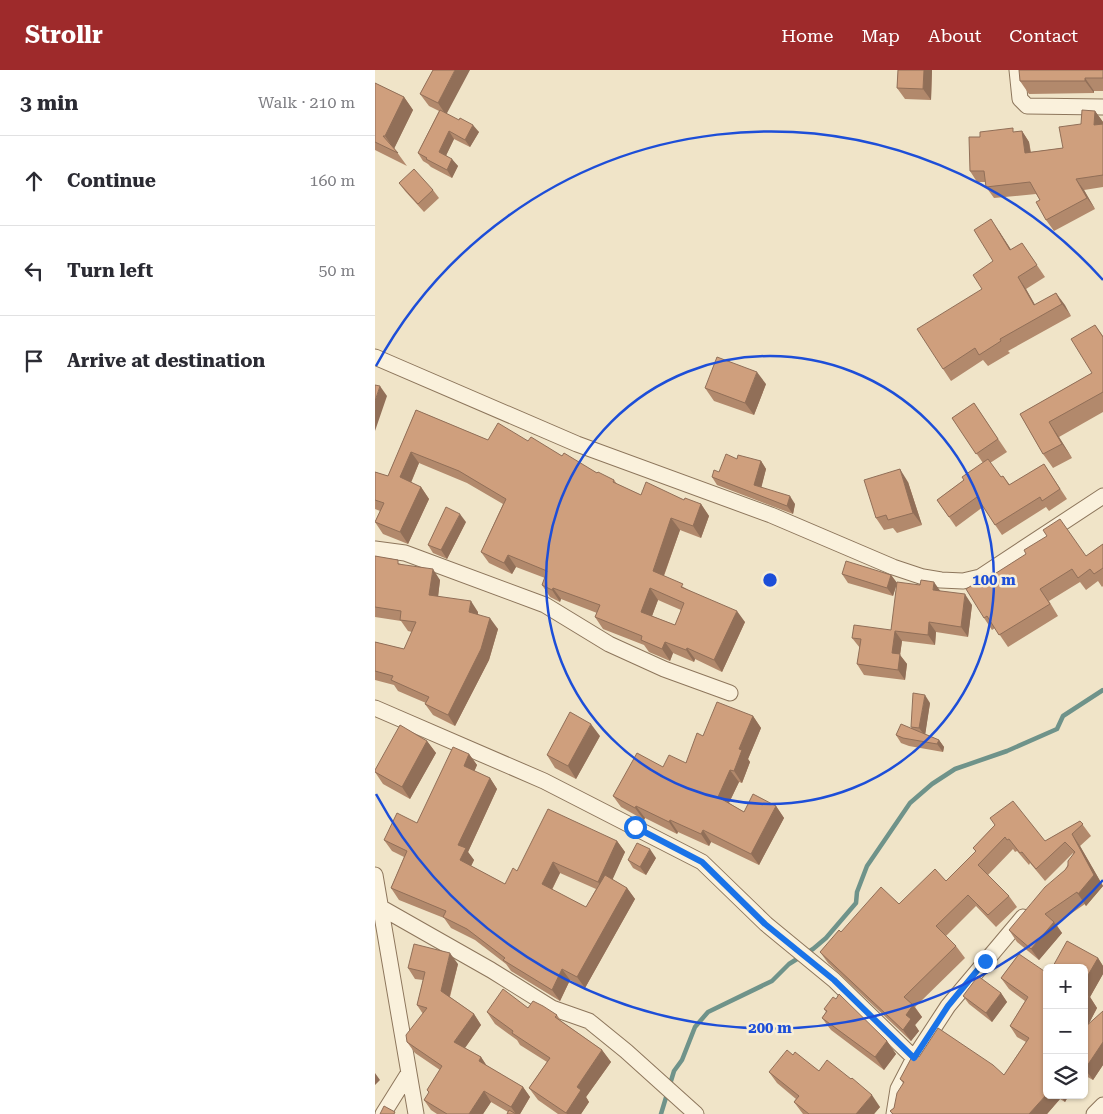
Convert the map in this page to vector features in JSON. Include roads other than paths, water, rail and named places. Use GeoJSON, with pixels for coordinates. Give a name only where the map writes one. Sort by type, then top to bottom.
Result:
{"type":"FeatureCollection","features":[{"type":"Feature","properties":{"kind":"street"},"geometry":{"type":"LineString","coordinates":[[1017,70],[1020,99],[1027,106],[1103,107]]}},
{"type":"Feature","properties":{"kind":"street"},"geometry":{"type":"LineString","coordinates":[[375,357],[577,444],[771,515],[893,567],[923,577],[963,581],[980,577],[1103,496]]}},
{"type":"Feature","properties":{"kind":"street"},"geometry":{"type":"LineString","coordinates":[[375,548],[405,553],[545,605],[616,647],[664,669],[730,693]]}},
{"type":"Feature","properties":{"kind":"street"},"geometry":{"type":"LineString","coordinates":[[375,708],[544,782],[702,862],[765,924],[834,980],[914,1058]]}},
{"type":"Feature","properties":{"kind":"street"},"geometry":{"type":"LineString","coordinates":[[375,874],[416,1114]]}},
{"type":"Feature","properties":{"kind":"street"},"geometry":{"type":"LineString","coordinates":[[894,1114],[898,1089],[914,1058],[948,1006],[1003,939],[1034,906]]}},
{"type":"Feature","properties":{"kind":"street"},"geometry":{"type":"LineString","coordinates":[[380,907],[491,970],[552,1008],[589,1021],[633,1057],[696,1114]]}},
{"type":"Feature","properties":{"kind":"street"},"geometry":{"type":"LineString","coordinates":[[383,1114],[408,1074]]}},
{"type":"Feature","properties":{"kind":"street"},"geometry":{"type":"LineString","coordinates":[[1094,1114],[1103,1106]]}},
{"type":"Feature","properties":{"kind":"waterway"},"geometry":{"type":"LineString","coordinates":[[661,1114],[674,1071],[682,1060],[695,1027],[708,1012],[772,981],[789,964],[813,949],[826,938],[856,903],[857,892],[867,866],[910,803],[932,784],[955,769],[1007,751],[1057,729],[1063,716],[1103,690]]}}]}
